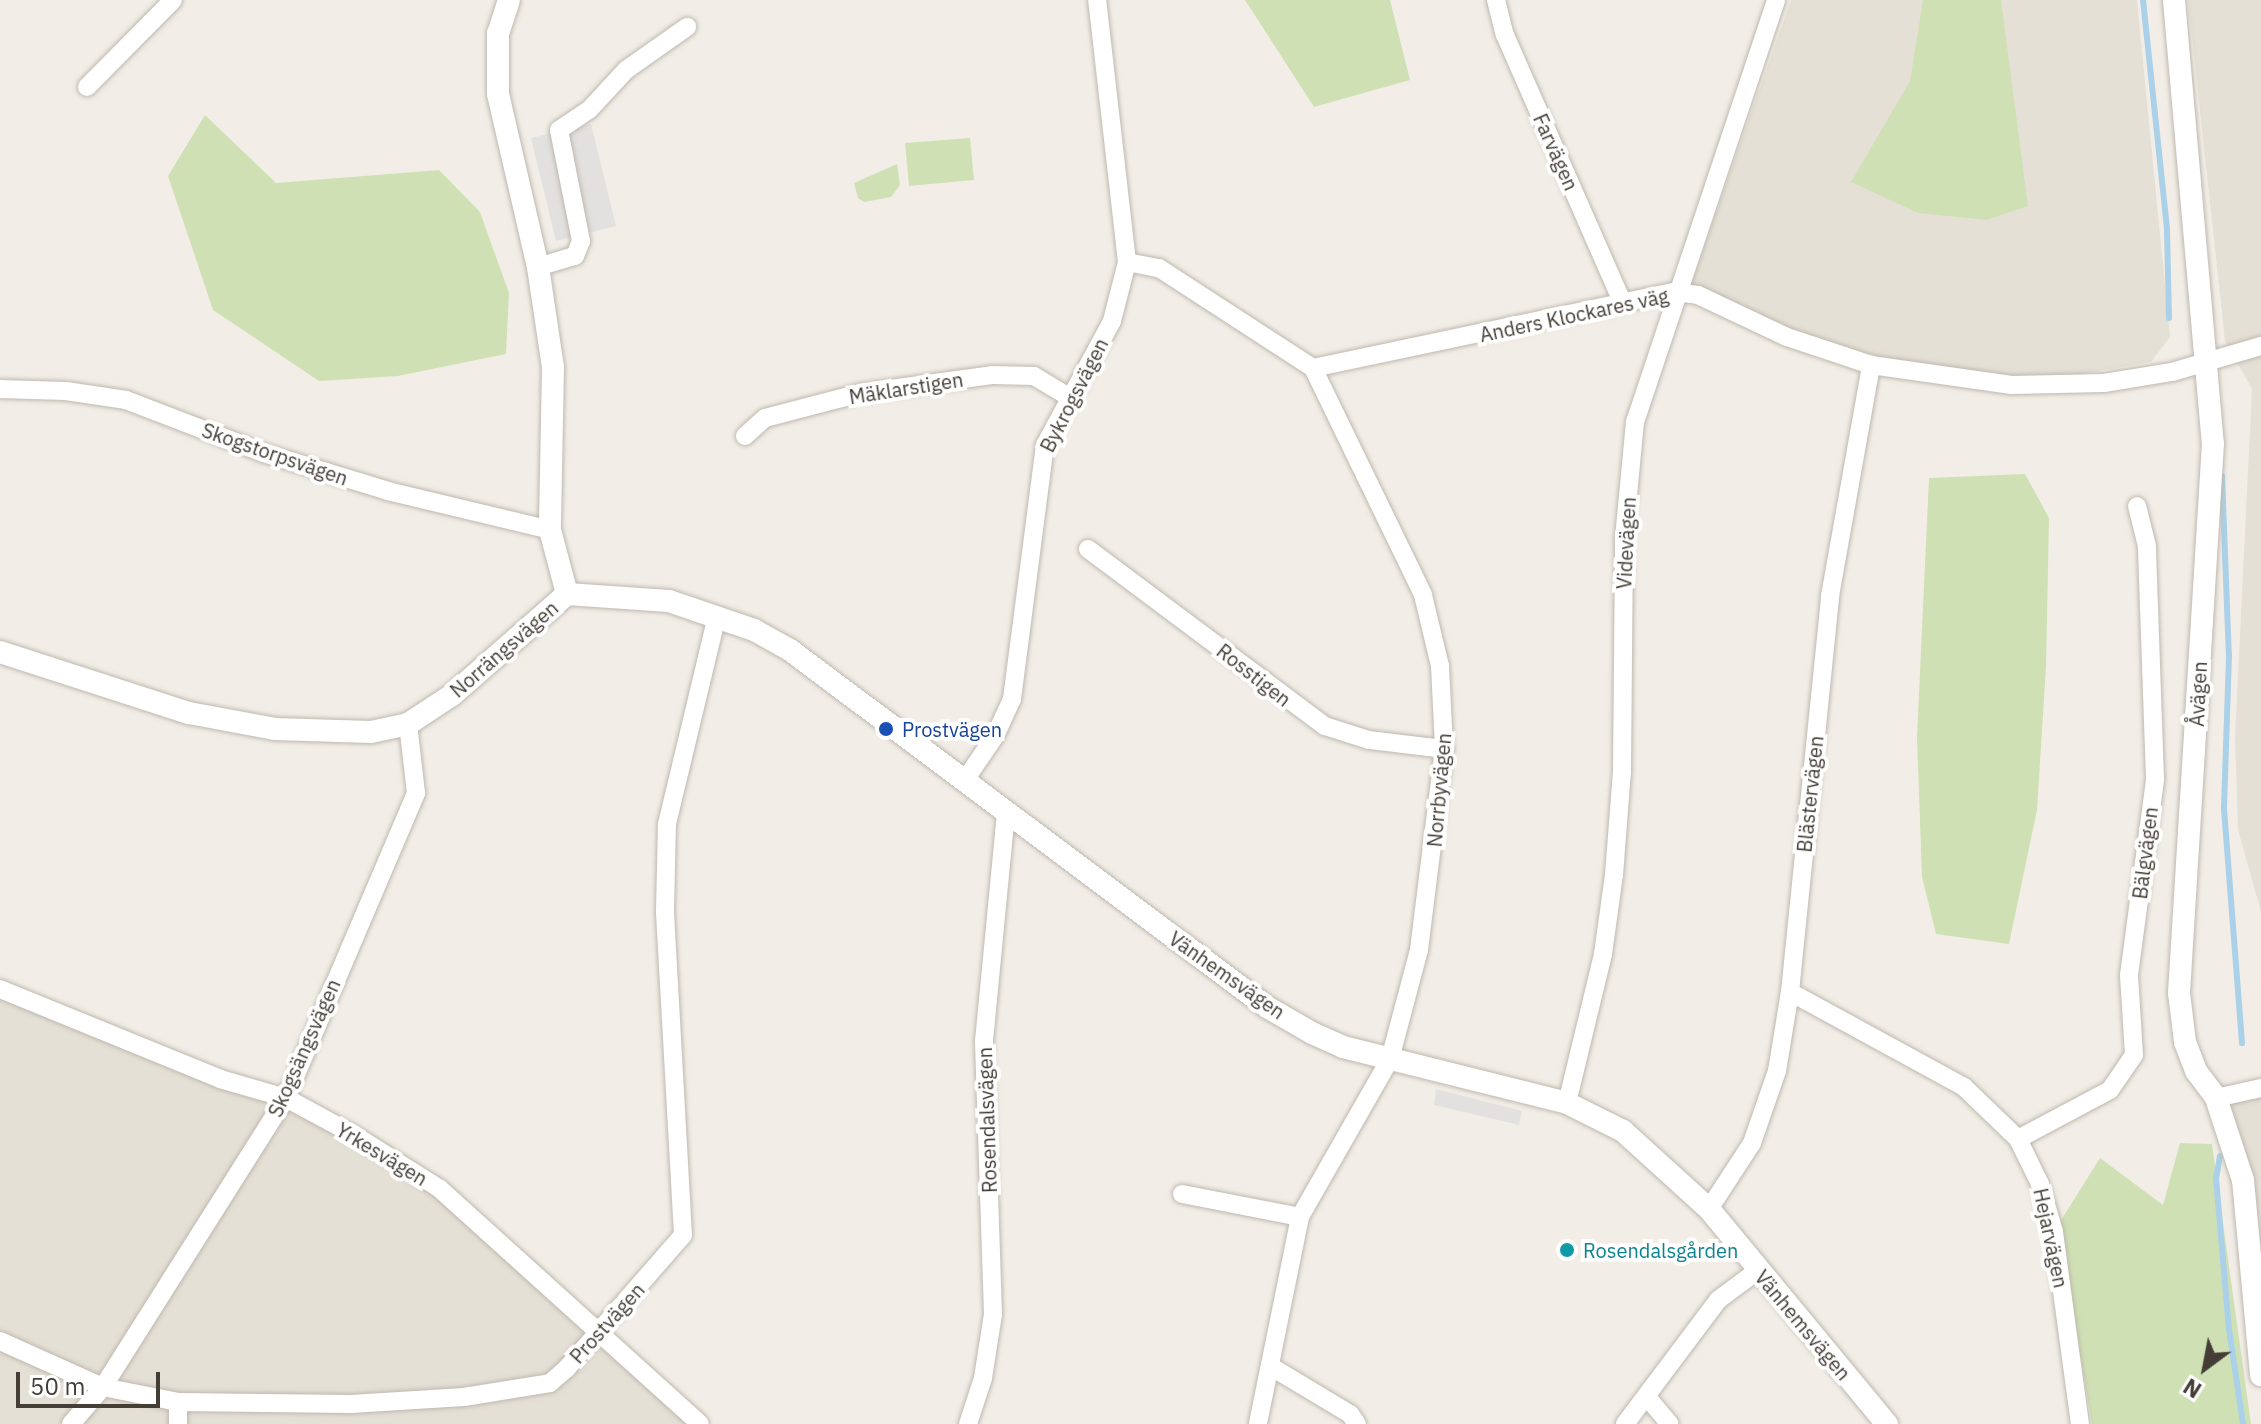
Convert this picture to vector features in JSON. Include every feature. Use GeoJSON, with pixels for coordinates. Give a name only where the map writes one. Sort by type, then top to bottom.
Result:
{"type":"FeatureCollection","features":[{"type":"Feature","properties":{"kind":"street"},"geometry":{"type":"LineString","coordinates":[[87,87],[173,0]]}},
{"type":"Feature","properties":{"kind":"street","name":"Norrängsvägen"},"geometry":{"type":"LineString","coordinates":[[0,652],[154,705],[238,723],[346,734],[408,724],[452,695],[567,594],[550,530],[553,367],[538,267],[498,94],[498,33],[509,0]]}},
{"type":"Feature","properties":{"kind":"street","name":"Bykrogsvägen"},"geometry":{"type":"LineString","coordinates":[[965,780],[995,736],[1012,699],[1041,461],[1069,397],[1112,321],[1127,262],[1097,0]]}},
{"type":"Feature","properties":{"kind":"street","name":"Farvägen"},"geometry":{"type":"LineString","coordinates":[[1496,0],[1505,35],[1622,301]]}},
{"type":"Feature","properties":{"kind":"street","name":"Videvägen"},"geometry":{"type":"LineString","coordinates":[[1567,1103],[1603,954],[1614,875],[1622,772],[1624,538],[1635,422],[1674,292],[1776,0]]}},
{"type":"Feature","properties":{"kind":"street","name":"Åvägen"},"geometry":{"type":"LineString","coordinates":[[2174,0],[2213,443],[2179,993],[2185,1042],[2196,1071],[2216,1098],[2243,1180],[2261,1375]]}},
{"type":"Feature","properties":{"kind":"street"},"geometry":{"type":"LineString","coordinates":[[538,267],[567,261],[581,241],[559,130],[589,110],[626,70],[687,27]]}},
{"type":"Feature","properties":{"kind":"street"},"geometry":{"type":"LineString","coordinates":[[1127,262],[1159,268],[1313,368]]}},
{"type":"Feature","properties":{"kind":"street","name":"Anders Klockares väg"},"geometry":{"type":"LineString","coordinates":[[1313,368],[1674,292],[1698,295],[1787,337],[1871,365],[2056,388],[2172,372],[2204,359],[2261,346]]}},
{"type":"Feature","properties":{"kind":"street","name":"Blästervägen"},"geometry":{"type":"LineString","coordinates":[[1709,1209],[1752,1143],[1771,1095],[1790,992],[1830,596],[1871,365]]}},
{"type":"Feature","properties":{"kind":"street","name":"Norrbyvägen"},"geometry":{"type":"LineString","coordinates":[[1258,1424],[1300,1217],[1390,1059],[1428,897],[1444,749],[1440,666],[1423,595],[1313,368]]}},
{"type":"Feature","properties":{"kind":"street","name":"Mäklarstigen"},"geometry":{"type":"LineString","coordinates":[[745,436],[765,418],[861,393],[992,375],[1034,376],[1069,397]]}},
{"type":"Feature","properties":{"kind":"street","name":"Skogstorpsvägen"},"geometry":{"type":"LineString","coordinates":[[0,389],[66,391],[126,400],[264,453],[388,491],[550,530]]}},
{"type":"Feature","properties":{"kind":"street","name":"Bälgvägen"},"geometry":{"type":"LineString","coordinates":[[2018,1139],[2110,1090],[2134,1055],[2129,975],[2155,779],[2147,546],[2137,506]]}},
{"type":"Feature","properties":{"kind":"street","name":"Rosstigen"},"geometry":{"type":"LineString","coordinates":[[1088,549],[1325,726],[1369,740],[1444,749]]}},
{"type":"Feature","properties":{"kind":"street","name":"Vänhemsvägen"},"geometry":{"type":"LineString","coordinates":[[567,594],[669,601],[717,616],[790,650],[1267,1007],[1343,1047],[1567,1103],[1646,1148],[1709,1209],[1757,1271],[1887,1424]]}},
{"type":"Feature","properties":{"kind":"street","name":"Prostvägen"},"geometry":{"type":"LineString","coordinates":[[0,1341],[103,1387],[178,1402],[351,1404],[522,1390],[550,1383],[683,1235],[665,911],[666,838],[717,616]]}},
{"type":"Feature","properties":{"kind":"street","name":"Skogsängsvägen"},"geometry":{"type":"LineString","coordinates":[[71,1424],[103,1387],[286,1098],[416,793],[408,724]]}},
{"type":"Feature","properties":{"kind":"street","name":"Rosendalsvägen"},"geometry":{"type":"LineString","coordinates":[[968,1424],[983,1378],[993,1314],[984,1041],[1006,813]]}},
{"type":"Feature","properties":{"kind":"street","name":"Yrkesvägen"},"geometry":{"type":"LineString","coordinates":[[0,989],[220,1079],[286,1098],[440,1189],[700,1424]]}},
{"type":"Feature","properties":{"kind":"street","name":"Hejarvägen"},"geometry":{"type":"LineString","coordinates":[[1790,992],[1964,1087],[2018,1139],[2040,1184],[2054,1232],[2080,1424]]}},
{"type":"Feature","properties":{"kind":"street"},"geometry":{"type":"LineString","coordinates":[[2216,1098],[2261,1088]]}},
{"type":"Feature","properties":{"kind":"street"},"geometry":{"type":"LineString","coordinates":[[1182,1194],[1300,1217]]}},
{"type":"Feature","properties":{"kind":"street"},"geometry":{"type":"LineString","coordinates":[[1625,1424],[1718,1300],[1757,1271]]}},
{"type":"Feature","properties":{"kind":"street"},"geometry":{"type":"LineString","coordinates":[[1270,1366],[1350,1414],[1357,1424]]}},
{"type":"Feature","properties":{"kind":"street"},"geometry":{"type":"LineString","coordinates":[[1647,1397],[1670,1424]]}},
{"type":"Feature","properties":{"kind":"street"},"geometry":{"type":"LineString","coordinates":[[178,1402],[178,1424]]}},
{"type":"Feature","properties":{"kind":"shaded area"},"geometry":{"type":"Polygon","coordinates":[[[1791,0],[2137,0],[2170,337],[2151,362],[2056,378],[1871,365],[1690,287],[1791,0]]]}},
{"type":"Feature","properties":{"kind":"shaded area"},"geometry":{"type":"Polygon","coordinates":[[[2188,0],[2261,0],[2261,912],[2238,830],[2235,737],[2252,389],[2225,341],[2188,0]]]}},
{"type":"Feature","properties":{"kind":"shaded area"},"geometry":{"type":"Polygon","coordinates":[[[591,124],[616,226],[556,241],[531,138],[591,124]]]}},
{"type":"Feature","properties":{"kind":"shaded area"},"geometry":{"type":"Polygon","coordinates":[[[0,984],[286,1098],[440,1189],[689,1424],[0,1424],[0,984]]]}},
{"type":"Feature","properties":{"kind":"shaded area"},"geometry":{"type":"Polygon","coordinates":[[[2261,1087],[2261,1330],[2216,1098],[2261,1087]]]}},
{"type":"Feature","properties":{"kind":"shaded area"},"geometry":{"type":"Polygon","coordinates":[[[1436,1089],[1522,1111],[1519,1125],[1434,1105],[1436,1089]]]}},
{"type":"Feature","properties":{"kind":"green space"},"geometry":{"type":"Polygon","coordinates":[[[1245,0],[1390,0],[1410,80],[1314,107],[1245,0]]]}},
{"type":"Feature","properties":{"kind":"green space"},"geometry":{"type":"Polygon","coordinates":[[[1923,0],[2001,0],[2028,206],[1987,220],[1918,213],[1851,182],[1910,81],[1923,0]]]}},
{"type":"Feature","properties":{"kind":"green space"},"geometry":{"type":"Polygon","coordinates":[[[205,115],[276,183],[439,170],[480,212],[509,293],[506,354],[398,376],[319,381],[213,310],[168,176],[205,115]]]}},
{"type":"Feature","properties":{"kind":"green space"},"geometry":{"type":"Polygon","coordinates":[[[970,138],[974,180],[909,186],[905,143],[970,138]]]}},
{"type":"Feature","properties":{"kind":"green space"},"geometry":{"type":"Polygon","coordinates":[[[897,164],[900,185],[891,197],[864,202],[858,198],[854,183],[897,164]]]}},
{"type":"Feature","properties":{"kind":"green space"},"geometry":{"type":"Polygon","coordinates":[[[2025,474],[2049,518],[2046,667],[2037,810],[2009,944],[1936,934],[1922,877],[1917,737],[1929,478],[2025,474]]]}},
{"type":"Feature","properties":{"kind":"green space"},"geometry":{"type":"Polygon","coordinates":[[[2180,1143],[2212,1144],[2251,1424],[2092,1424],[2058,1225],[2100,1158],[2163,1205],[2180,1143]]]}},
{"type":"Feature","properties":{"kind":"waterway"},"geometry":{"type":"LineString","coordinates":[[2143,0],[2167,230],[2169,318]]}},
{"type":"Feature","properties":{"kind":"waterway"},"geometry":{"type":"LineString","coordinates":[[2222,476],[2229,656],[2224,809],[2242,1043]]}},
{"type":"Feature","properties":{"kind":"waterway"},"geometry":{"type":"LineString","coordinates":[[2220,1156],[2216,1178],[2229,1329],[2243,1424]]}},
{"type":"Feature","properties":{"kind":"place","name":"Prostvägen"},"geometry":{"type":"Point","coordinates":[886,729]}},
{"type":"Feature","properties":{"kind":"place","name":"Rosendalsgården"},"geometry":{"type":"Point","coordinates":[1567,1250]}}]}
